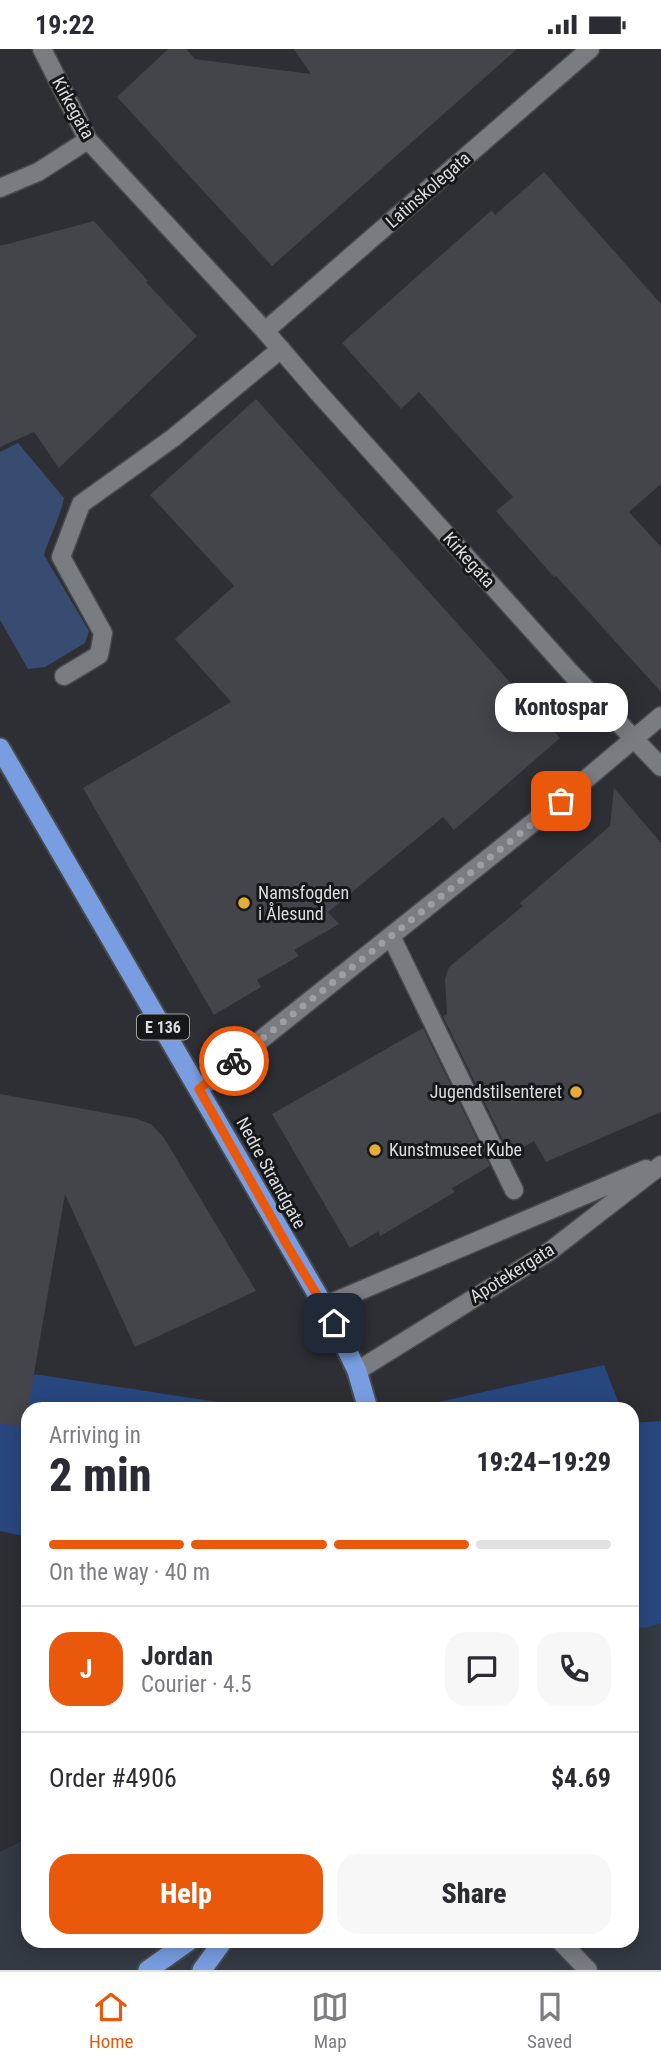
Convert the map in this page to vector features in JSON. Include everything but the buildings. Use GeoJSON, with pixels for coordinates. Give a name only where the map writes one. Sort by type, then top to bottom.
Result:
{"type":"FeatureCollection","features":[{"type":"Feature","properties":{"kind":"highway","name":"Nedre Strandgate"},"geometry":{"type":"LineString","coordinates":[[0,748],[346,1345],[366,1402]]}},
{"type":"Feature","properties":{"kind":"highway"},"geometry":{"type":"LineString","coordinates":[[148,1970],[179,1948]]}},
{"type":"Feature","properties":{"kind":"highway"},"geometry":{"type":"LineString","coordinates":[[202,1970],[218,1948]]}},
{"type":"Feature","properties":{"kind":"street","name":"Kirkegata"},"geometry":{"type":"LineString","coordinates":[[42,49],[88,140],[265,331],[570,672],[661,767]]}},
{"type":"Feature","properties":{"kind":"street","name":"Latinskolegata"},"geometry":{"type":"LineString","coordinates":[[265,331],[590,49]]}},
{"type":"Feature","properties":{"kind":"street"},"geometry":{"type":"LineString","coordinates":[[0,188],[38,171],[88,140]]}},
{"type":"Feature","properties":{"kind":"street"},"geometry":{"type":"LineString","coordinates":[[64,676],[99,655],[103,633],[61,557],[81,504],[173,438],[281,349]]}},
{"type":"Feature","properties":{"kind":"street"},"geometry":{"type":"LineString","coordinates":[[199,1089],[561,801],[661,716]]}},
{"type":"Feature","properties":{"kind":"street"},"geometry":{"type":"LineString","coordinates":[[391,936],[514,1190]]}},
{"type":"Feature","properties":{"kind":"street","name":"Apotekergata"},"geometry":{"type":"LineString","coordinates":[[324,1306],[661,1164]]}},
{"type":"Feature","properties":{"kind":"street","name":"Apotekergata"},"geometry":{"type":"LineString","coordinates":[[357,1371],[550,1251],[661,1164]]}},
{"type":"Feature","properties":{"kind":"street"},"geometry":{"type":"LineString","coordinates":[[567,1948],[588,1970]]}},
{"type":"Feature","properties":{"kind":"shaded area"},"geometry":{"type":"Polygon","coordinates":[[[18,443],[64,498],[44,555],[89,631],[85,643],[45,667],[28,669],[0,620],[0,452],[18,443]]]}},
{"type":"Feature","properties":{"kind":"shaded area"},"geometry":{"type":"Polygon","coordinates":[[[604,1365],[618,1402],[439,1402],[604,1365]]]}},
{"type":"Feature","properties":{"kind":"shaded area"},"geometry":{"type":"Polygon","coordinates":[[[0,1369],[219,1402],[21,1402],[21,1536],[0,1531],[0,1369]]]}},
{"type":"Feature","properties":{"kind":"shaded area"},"geometry":{"type":"Polygon","coordinates":[[[661,1421],[661,1623],[646,1628],[639,1628],[639,1423],[661,1421]]]}},
{"type":"Feature","properties":{"kind":"shaded area"},"geometry":{"type":"Polygon","coordinates":[[[661,1623],[661,1970],[0,1970],[0,1852],[21,1842],[21,1948],[639,1948],[639,1628],[661,1623]]]}},
{"type":"Feature","properties":{"kind":"way so far"},"geometry":{"type":"LineString","coordinates":[[234,1061],[561,801]]}},
{"type":"Feature","properties":{"kind":"place","name":"Kontospar"},"geometry":{"type":"Point","coordinates":[561,801]}},
{"type":"Feature","properties":{"kind":"place","name":"Namsfogden i Ålesund"},"geometry":{"type":"Point","coordinates":[244,903]}},
{"type":"Feature","properties":{"kind":"place","name":"Jugendstilsenteret"},"geometry":{"type":"Point","coordinates":[576,1092]}},
{"type":"Feature","properties":{"kind":"place","name":"Kunstmuseet Kube"},"geometry":{"type":"Point","coordinates":[375,1150]}},
{"type":"Feature","properties":{"kind":"route"},"geometry":{"type":"LineString","coordinates":[[234,1061],[199,1089],[334,1323]]}}]}
